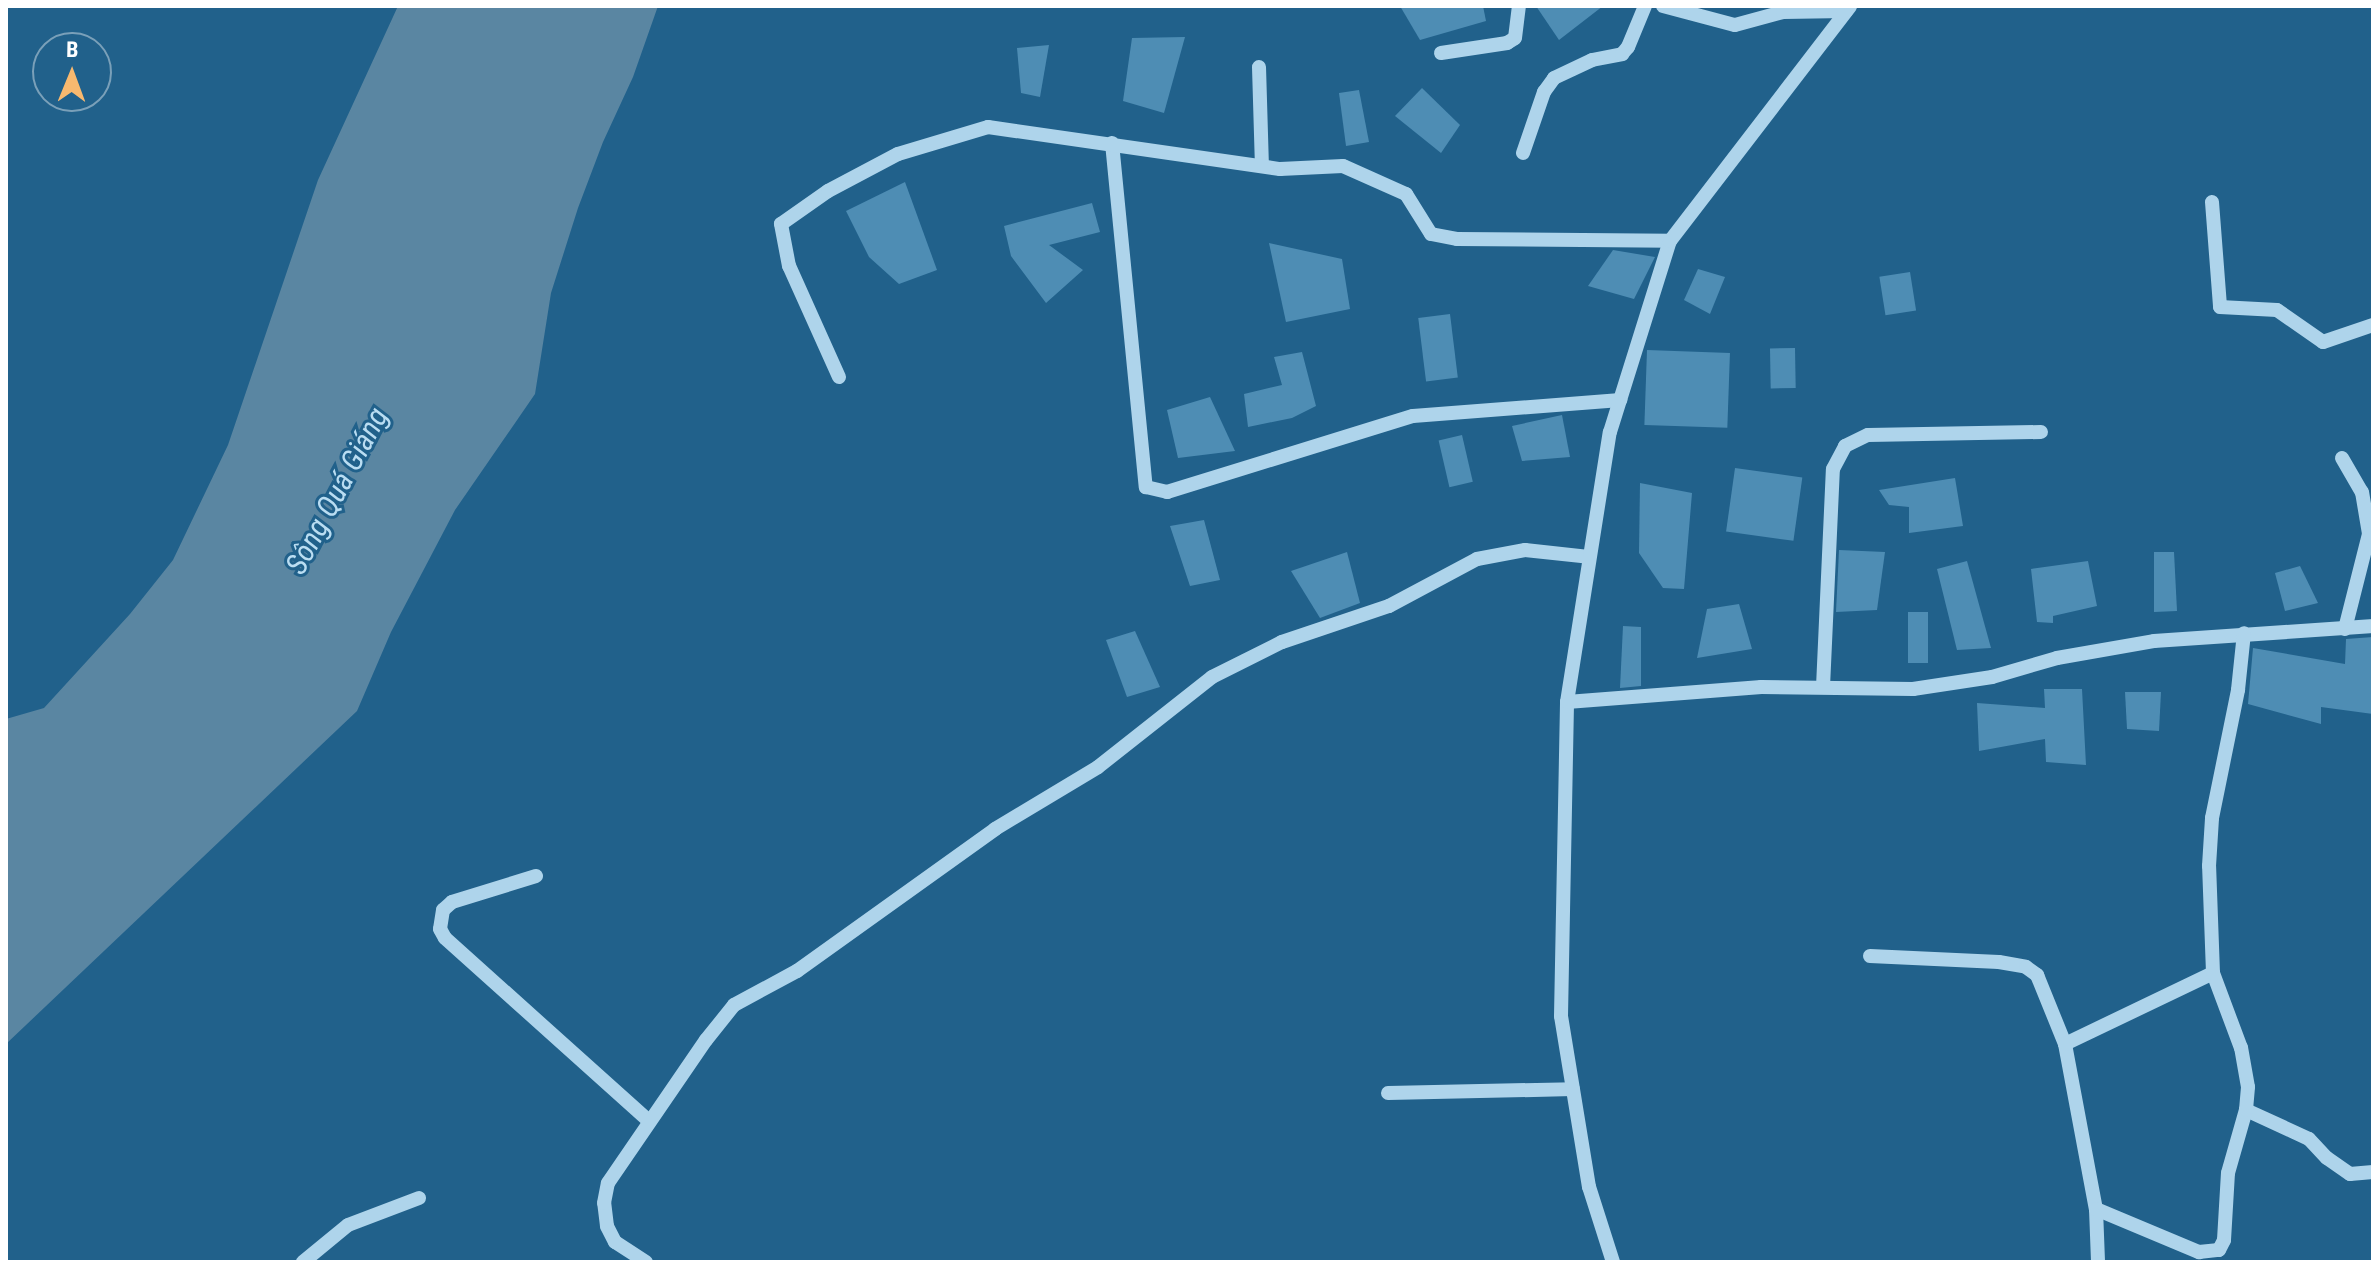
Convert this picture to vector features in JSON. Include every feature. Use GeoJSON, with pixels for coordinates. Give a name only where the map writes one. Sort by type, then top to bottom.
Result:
{"type":"FeatureCollection","features":[{"type":"Feature","properties":{"kind":"street"},"geometry":{"type":"LineString","coordinates":[[1441,53],[1507,43],[1515,38],[1519,6]]}},
{"type":"Feature","properties":{"kind":"street"},"geometry":{"type":"LineString","coordinates":[[1523,153],[1544,92],[1554,78],[1592,60],[1622,54],[1645,6]]}},
{"type":"Feature","properties":{"kind":"street"},"geometry":{"type":"LineString","coordinates":[[1663,6],[1735,25],[1783,12],[1848,9]]}},
{"type":"Feature","properties":{"kind":"street"},"geometry":{"type":"LineString","coordinates":[[1613,1262],[1589,1187],[1561,1016],[1567,702],[1610,432],[1670,241],[1848,9]]}},
{"type":"Feature","properties":{"kind":"street"},"geometry":{"type":"LineString","coordinates":[[1259,67],[1262,166]]}},
{"type":"Feature","properties":{"kind":"street"},"geometry":{"type":"LineString","coordinates":[[839,377],[789,266],[781,224],[828,191],[898,154],[988,127],[1262,166],[1343,166],[1406,194],[1431,234],[1457,239],[1611,238],[1670,241]]}},
{"type":"Feature","properties":{"kind":"street"},"geometry":{"type":"LineString","coordinates":[[1112,143],[1146,487],[1167,492],[1413,416],[1620,400]]}},
{"type":"Feature","properties":{"kind":"street"},"geometry":{"type":"LineString","coordinates":[[2212,202],[2220,307],[2277,310],[2323,342],[2373,325]]}},
{"type":"Feature","properties":{"kind":"street"},"geometry":{"type":"LineString","coordinates":[[1823,687],[1833,469],[1845,446],[1868,435],[2041,432]]}},
{"type":"Feature","properties":{"kind":"street"},"geometry":{"type":"LineString","coordinates":[[2342,458],[2362,492],[2369,534],[2345,629]]}},
{"type":"Feature","properties":{"kind":"street"},"geometry":{"type":"LineString","coordinates":[[646,1262],[615,1242],[607,1226],[604,1203],[608,1183],[734,1005],[797,971],[995,829],[1098,767],[1212,677],[1282,642],[1389,606],[1477,559],[1525,550],[1589,557]]}},
{"type":"Feature","properties":{"kind":"street"},"geometry":{"type":"LineString","coordinates":[[1567,702],[1761,687],[1913,689],[1992,677],[2057,658],[2154,641],[2373,626]]}},
{"type":"Feature","properties":{"kind":"street"},"geometry":{"type":"LineString","coordinates":[[2096,1209],[2199,1252],[2219,1250],[2224,1240],[2228,1173],[2246,1110],[2246,1066],[2213,973],[2209,866],[2212,818],[2238,690],[2244,633]]}},
{"type":"Feature","properties":{"kind":"street"},"geometry":{"type":"LineString","coordinates":[[536,876],[452,902],[443,910],[440,929],[445,938],[649,1121]]}},
{"type":"Feature","properties":{"kind":"street"},"geometry":{"type":"LineString","coordinates":[[1870,956],[1999,962],[2026,967],[2043,983],[2065,1044],[2096,1209],[2098,1262]]}},
{"type":"Feature","properties":{"kind":"street"},"geometry":{"type":"LineString","coordinates":[[2065,1044],[2213,973]]}},
{"type":"Feature","properties":{"kind":"street"},"geometry":{"type":"LineString","coordinates":[[1388,1093],[1573,1089]]}},
{"type":"Feature","properties":{"kind":"street"},"geometry":{"type":"LineString","coordinates":[[2246,1110],[2309,1139],[2327,1158],[2350,1174],[2373,1172]]}},
{"type":"Feature","properties":{"kind":"street"},"geometry":{"type":"LineString","coordinates":[[303,1262],[348,1225],[419,1198]]}},
{"type":"Feature","properties":{"kind":"water","name":"Sông Quá Giáng"},"geometry":{"type":"Polygon","coordinates":[[[398,6],[658,6],[633,77],[603,142],[578,208],[551,293],[535,394],[455,510],[391,632],[357,711],[6,1044],[6,719],[44,708],[130,614],[173,560],[228,445],[318,180],[398,6]]]}},
{"type":"Feature","properties":{"kind":"building"},"geometry":{"type":"Polygon","coordinates":[[[1400,6],[1483,6],[1486,21],[1420,40],[1400,6]]]}},
{"type":"Feature","properties":{"kind":"building"},"geometry":{"type":"Polygon","coordinates":[[[1536,6],[1603,6],[1559,40],[1536,6]]]}},
{"type":"Feature","properties":{"kind":"building"},"geometry":{"type":"Polygon","coordinates":[[[1185,37],[1164,113],[1123,101],[1132,38],[1185,37]]]}},
{"type":"Feature","properties":{"kind":"building"},"geometry":{"type":"Polygon","coordinates":[[[1049,45],[1040,97],[1021,93],[1017,48],[1049,45]]]}},
{"type":"Feature","properties":{"kind":"building"},"geometry":{"type":"Polygon","coordinates":[[[1422,88],[1460,125],[1441,153],[1395,116],[1422,88]]]}},
{"type":"Feature","properties":{"kind":"building"},"geometry":{"type":"Polygon","coordinates":[[[1359,90],[1369,142],[1346,146],[1339,93],[1359,90]]]}},
{"type":"Feature","properties":{"kind":"building"},"geometry":{"type":"Polygon","coordinates":[[[905,182],[937,270],[899,284],[869,257],[846,211],[905,182]]]}},
{"type":"Feature","properties":{"kind":"building"},"geometry":{"type":"Polygon","coordinates":[[[1092,203],[1100,232],[1049,245],[1083,270],[1046,303],[1011,256],[1004,226],[1092,203]]]}},
{"type":"Feature","properties":{"kind":"building"},"geometry":{"type":"Polygon","coordinates":[[[1269,243],[1342,259],[1350,309],[1286,322],[1269,243]]]}},
{"type":"Feature","properties":{"kind":"building"},"geometry":{"type":"Polygon","coordinates":[[[1613,250],[1655,257],[1634,299],[1588,286],[1613,250]]]}},
{"type":"Feature","properties":{"kind":"building"},"geometry":{"type":"Polygon","coordinates":[[[1698,269],[1725,277],[1710,314],[1684,300],[1698,269]]]}},
{"type":"Feature","properties":{"kind":"building"},"geometry":{"type":"Polygon","coordinates":[[[1910,272],[1916,311],[1885,315],[1879,277],[1910,272]]]}},
{"type":"Feature","properties":{"kind":"building"},"geometry":{"type":"Polygon","coordinates":[[[1450,314],[1458,378],[1426,381],[1418,318],[1450,314]]]}},
{"type":"Feature","properties":{"kind":"building"},"geometry":{"type":"Polygon","coordinates":[[[1770,348],[1795,348],[1796,388],[1771,388],[1770,348]]]}},
{"type":"Feature","properties":{"kind":"building"},"geometry":{"type":"Polygon","coordinates":[[[1647,350],[1730,353],[1727,428],[1644,425],[1647,350]]]}},
{"type":"Feature","properties":{"kind":"building"},"geometry":{"type":"Polygon","coordinates":[[[1302,352],[1316,406],[1292,418],[1248,427],[1244,394],[1282,385],[1274,357],[1302,352]]]}},
{"type":"Feature","properties":{"kind":"building"},"geometry":{"type":"Polygon","coordinates":[[[1210,397],[1235,451],[1178,458],[1167,410],[1210,397]]]}},
{"type":"Feature","properties":{"kind":"building"},"geometry":{"type":"Polygon","coordinates":[[[1562,415],[1570,457],[1522,461],[1512,426],[1562,415]]]}},
{"type":"Feature","properties":{"kind":"building"},"geometry":{"type":"Polygon","coordinates":[[[1462,435],[1473,482],[1449,487],[1439,440],[1462,435]]]}},
{"type":"Feature","properties":{"kind":"building"},"geometry":{"type":"Polygon","coordinates":[[[1735,468],[1802,477],[1793,541],[1726,531],[1735,468]]]}},
{"type":"Feature","properties":{"kind":"building"},"geometry":{"type":"Polygon","coordinates":[[[1955,478],[1963,526],[1909,533],[1909,507],[1889,505],[1879,490],[1955,478]]]}},
{"type":"Feature","properties":{"kind":"building"},"geometry":{"type":"Polygon","coordinates":[[[1640,483],[1692,493],[1684,589],[1663,588],[1639,553],[1640,483]]]}},
{"type":"Feature","properties":{"kind":"building"},"geometry":{"type":"Polygon","coordinates":[[[1204,520],[1220,580],[1190,586],[1170,526],[1204,520]]]}},
{"type":"Feature","properties":{"kind":"building"},"geometry":{"type":"Polygon","coordinates":[[[1839,550],[1885,552],[1877,610],[1836,612],[1839,550]]]}},
{"type":"Feature","properties":{"kind":"building"},"geometry":{"type":"Polygon","coordinates":[[[1347,552],[1360,603],[1320,618],[1291,571],[1347,552]]]}},
{"type":"Feature","properties":{"kind":"building"},"geometry":{"type":"Polygon","coordinates":[[[2154,552],[2174,552],[2177,611],[2154,612],[2154,552]]]}},
{"type":"Feature","properties":{"kind":"building"},"geometry":{"type":"Polygon","coordinates":[[[1967,561],[1991,648],[1957,650],[1937,569],[1967,561]]]}},
{"type":"Feature","properties":{"kind":"building"},"geometry":{"type":"Polygon","coordinates":[[[2088,561],[2097,606],[2053,616],[2053,623],[2037,622],[2031,569],[2088,561]]]}},
{"type":"Feature","properties":{"kind":"building"},"geometry":{"type":"Polygon","coordinates":[[[2300,566],[2318,603],[2285,611],[2275,573],[2300,566]]]}},
{"type":"Feature","properties":{"kind":"building"},"geometry":{"type":"Polygon","coordinates":[[[1739,604],[1752,649],[1697,658],[1707,609],[1739,604]]]}},
{"type":"Feature","properties":{"kind":"building"},"geometry":{"type":"Polygon","coordinates":[[[1908,612],[1928,612],[1928,663],[1908,663],[1908,612]]]}},
{"type":"Feature","properties":{"kind":"building"},"geometry":{"type":"Polygon","coordinates":[[[1623,626],[1641,627],[1641,686],[1620,688],[1623,626]]]}},
{"type":"Feature","properties":{"kind":"building"},"geometry":{"type":"Polygon","coordinates":[[[1135,631],[1160,687],[1127,697],[1106,640],[1135,631]]]}},
{"type":"Feature","properties":{"kind":"building"},"geometry":{"type":"Polygon","coordinates":[[[2373,637],[2373,714],[2321,707],[2321,724],[2248,704],[2253,648],[2345,664],[2346,639],[2373,637]]]}},
{"type":"Feature","properties":{"kind":"building"},"geometry":{"type":"Polygon","coordinates":[[[2044,689],[2082,689],[2086,765],[2046,762],[2045,739],[1979,751],[1977,703],[2045,708],[2044,689]]]}},
{"type":"Feature","properties":{"kind":"building"},"geometry":{"type":"Polygon","coordinates":[[[2125,692],[2161,692],[2159,731],[2127,729],[2125,692]]]}}]}
